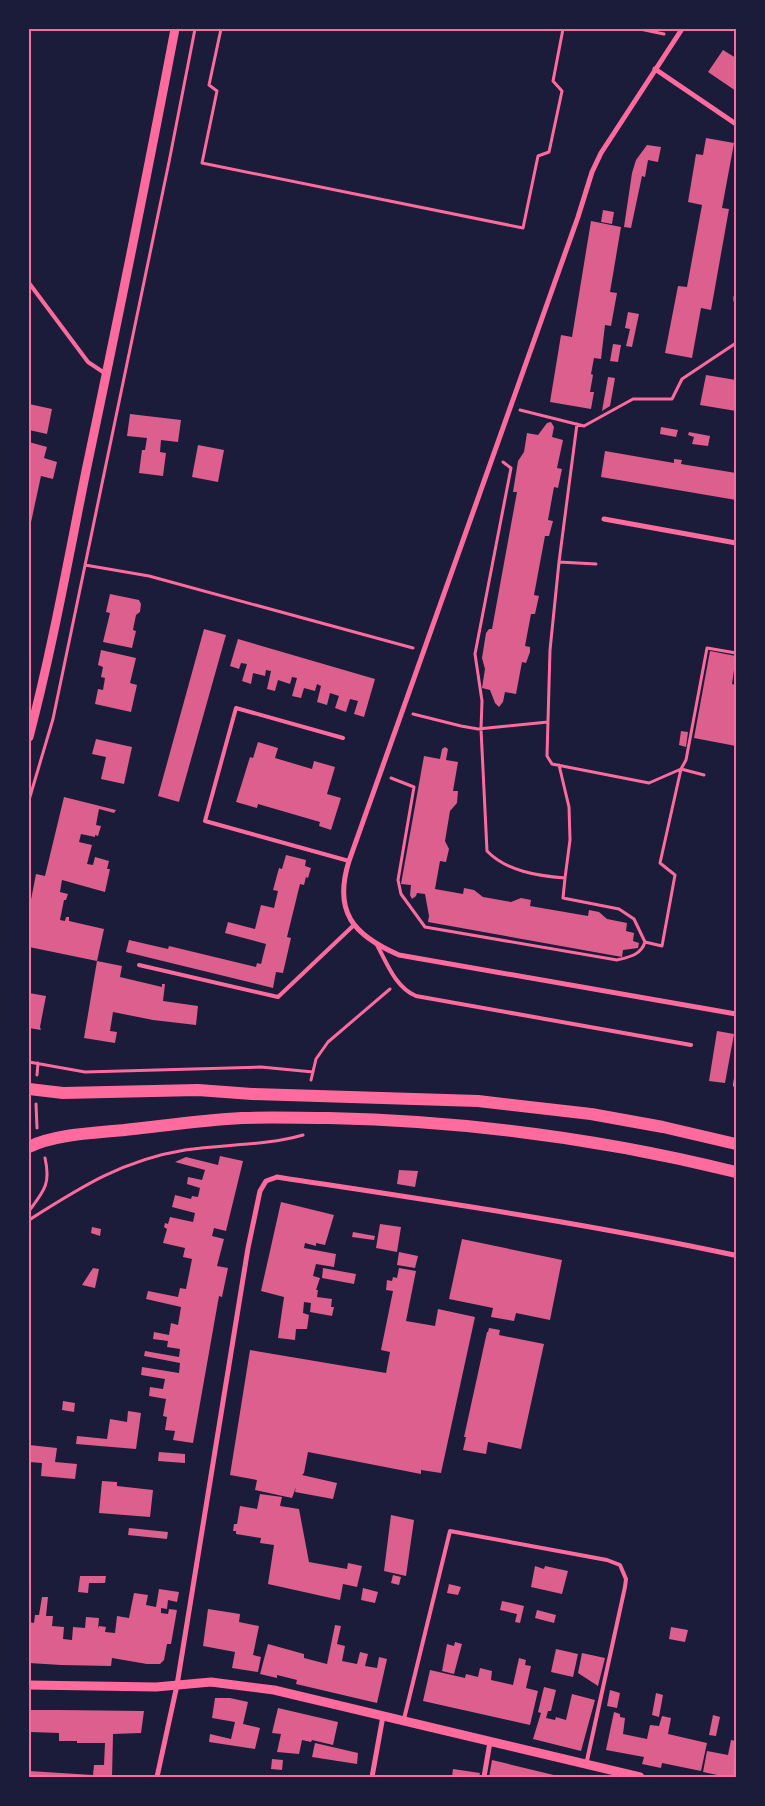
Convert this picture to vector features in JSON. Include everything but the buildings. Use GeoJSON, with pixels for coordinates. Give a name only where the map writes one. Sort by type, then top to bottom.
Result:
{"type":"FeatureCollection","features":[{"type":"Feature","properties":{"kind":"main road"},"geometry":{"type":"LineString","coordinates":[[29,1089],[63,1093],[180,1089],[252,1094],[470,1100],[554,1109],[646,1124],[736,1144]]}},
{"type":"Feature","properties":{"kind":"main road"},"geometry":{"type":"LineString","coordinates":[[29,1147],[54,1140],[103,1132],[213,1120],[283,1118],[394,1120],[504,1130],[634,1149],[736,1172]]}},
{"type":"Feature","properties":{"kind":"street"},"geometry":{"type":"LineString","coordinates":[[29,738],[44,677],[175,29]]}},
{"type":"Feature","properties":{"kind":"street"},"geometry":{"type":"LineString","coordinates":[[682,29],[618,125],[592,172],[578,217],[344,875],[342,892],[346,910],[354,925],[377,945],[409,958],[736,1014]]}},
{"type":"Feature","properties":{"kind":"street"},"geometry":{"type":"LineString","coordinates":[[655,69],[736,124]]}},
{"type":"Feature","properties":{"kind":"street"},"geometry":{"type":"LineString","coordinates":[[604,519],[736,543]]}},
{"type":"Feature","properties":{"kind":"street"},"geometry":{"type":"LineString","coordinates":[[157,1777],[177,1684],[248,1248],[260,1191],[266,1181],[277,1177],[475,1207],[635,1234],[734,1255]]}},
{"type":"Feature","properties":{"kind":"street"},"geometry":{"type":"LineString","coordinates":[[29,1685],[147,1687],[211,1682],[274,1690],[640,1777]]}},
{"type":"Feature","properties":{"kind":"street"},"geometry":{"type":"LineString","coordinates":[[372,1777],[384,1716]]}},
{"type":"Feature","properties":{"kind":"street"},"geometry":{"type":"LineString","coordinates":[[484,1777],[490,1742]]}},
{"type":"Feature","properties":{"kind":"lane"},"geometry":{"type":"LineString","coordinates":[[29,283],[88,362],[106,375]]}},
{"type":"Feature","properties":{"kind":"lane"},"geometry":{"type":"LineString","coordinates":[[343,738],[236,708],[205,821],[349,861]]}},
{"type":"Feature","properties":{"kind":"lane"},"geometry":{"type":"LineString","coordinates":[[139,965],[278,997],[354,925]]}},
{"type":"Feature","properties":{"kind":"lane"},"geometry":{"type":"LineString","coordinates":[[377,945],[398,982],[408,993],[416,996],[691,1045]]}},
{"type":"Feature","properties":{"kind":"lane"},"geometry":{"type":"LineString","coordinates":[[735,1085],[736,1078]]}},
{"type":"Feature","properties":{"kind":"lane"},"geometry":{"type":"LineString","coordinates":[[403,1721],[450,1531],[607,1560],[620,1566],[626,1579],[586,1765]]}},
{"type":"Feature","properties":{"kind":"path"},"geometry":{"type":"LineString","coordinates":[[29,800],[53,719],[195,29]]}},
{"type":"Feature","properties":{"kind":"path"},"geometry":{"type":"LineString","coordinates":[[221,29],[209,85],[217,91],[202,163],[524,228],[538,156],[549,152],[562,91],[553,81],[563,29]]}},
{"type":"Feature","properties":{"kind":"path"},"geometry":{"type":"LineString","coordinates":[[640,29],[677,37]]}},
{"type":"Feature","properties":{"kind":"path"},"geometry":{"type":"LineString","coordinates":[[516,419],[520,410],[584,426],[634,399],[672,399],[682,379],[736,343]]}},
{"type":"Feature","properties":{"kind":"path"},"geometry":{"type":"LineString","coordinates":[[577,424],[559,562],[550,650],[547,756],[552,764],[649,783],[681,769],[704,775]]}},
{"type":"Feature","properties":{"kind":"path"},"geometry":{"type":"LineString","coordinates":[[502,461],[511,468],[475,654],[482,701],[480,729],[487,851],[495,860],[538,876],[564,878]]}},
{"type":"Feature","properties":{"kind":"path"},"geometry":{"type":"LineString","coordinates":[[559,562],[596,564]]}},
{"type":"Feature","properties":{"kind":"path"},"geometry":{"type":"LineString","coordinates":[[85,565],[149,576],[424,651]]}},
{"type":"Feature","properties":{"kind":"path"},"geometry":{"type":"LineString","coordinates":[[645,942],[662,946],[675,875],[660,863],[681,769],[686,760],[707,648],[736,653]]}},
{"type":"Feature","properties":{"kind":"path"},"geometry":{"type":"LineString","coordinates":[[408,723],[412,714],[480,729],[548,722]]}},
{"type":"Feature","properties":{"kind":"path"},"geometry":{"type":"LineString","coordinates":[[389,777],[414,787],[398,880],[401,894],[425,927],[617,960],[632,957],[643,949],[645,942],[634,919],[619,909],[563,898],[570,840],[569,807],[559,765]]}},
{"type":"Feature","properties":{"kind":"path"},"geometry":{"type":"LineString","coordinates":[[311,1095],[312,1072],[316,1059],[328,1042],[398,982]]}},
{"type":"Feature","properties":{"kind":"path"},"geometry":{"type":"LineString","coordinates":[[29,1062],[85,1072],[261,1067],[312,1072]]}},
{"type":"Feature","properties":{"kind":"path"},"geometry":{"type":"LineString","coordinates":[[282,1141],[283,1118]]}},
{"type":"Feature","properties":{"kind":"path"},"geometry":{"type":"LineString","coordinates":[[29,1220],[93,1180],[134,1162],[183,1151],[282,1141],[308,1134]]}}]}
